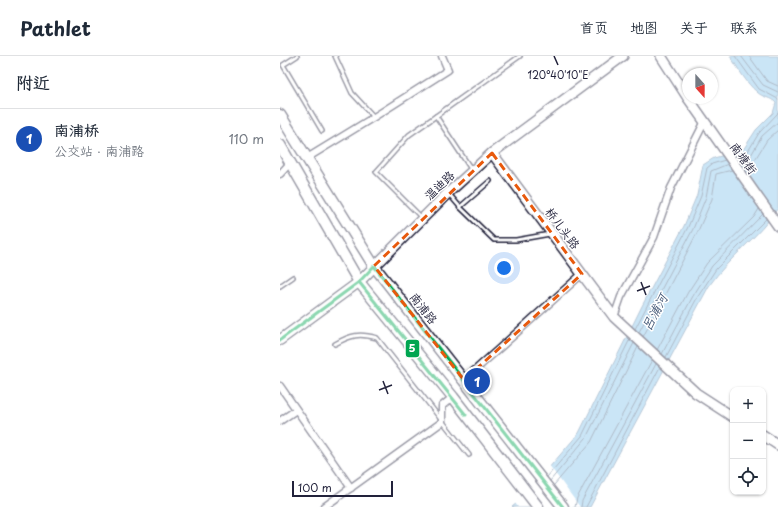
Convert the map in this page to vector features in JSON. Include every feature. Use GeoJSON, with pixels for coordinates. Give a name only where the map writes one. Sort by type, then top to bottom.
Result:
{"type":"FeatureCollection","features":[{"type":"Feature","properties":{"kind":"main road","name":"南浦路"},"geometry":{"type":"LineString","coordinates":[[280,115],[374,266],[563,507]]}},
{"type":"Feature","properties":{"kind":"main road"},"geometry":{"type":"LineString","coordinates":[[280,145],[359,282],[416,354],[453,397],[538,507]]}},
{"type":"Feature","properties":{"kind":"street"},"geometry":{"type":"LineString","coordinates":[[306,158],[374,118],[448,70],[442,56]]}},
{"type":"Feature","properties":{"kind":"street","name":"温迪路"},"geometry":{"type":"LineString","coordinates":[[281,336],[359,282],[422,218],[492,153],[623,56]]}},
{"type":"Feature","properties":{"kind":"street","name":"南塘街"},"geometry":{"type":"LineString","coordinates":[[661,56],[682,89]]}},
{"type":"Feature","properties":{"kind":"street","name":"南塘街"},"geometry":{"type":"LineString","coordinates":[[692,104],[778,226]]}},
{"type":"Feature","properties":{"kind":"street"},"geometry":{"type":"LineString","coordinates":[[614,317],[622,297],[654,237],[671,188],[704,123]]}},
{"type":"Feature","properties":{"kind":"street","name":"桥儿头路"},"geometry":{"type":"LineString","coordinates":[[492,153],[614,317],[696,393],[730,415]]}},
{"type":"Feature","properties":{"kind":"street"},"geometry":{"type":"LineString","coordinates":[[280,174],[291,162]]}},
{"type":"Feature","properties":{"kind":"street"},"geometry":{"type":"LineString","coordinates":[[464,380],[582,274]]}},
{"type":"Feature","properties":{"kind":"street"},"geometry":{"type":"LineString","coordinates":[[280,386],[351,488]]}},
{"type":"Feature","properties":{"kind":"street"},"geometry":{"type":"LineString","coordinates":[[324,507],[442,422],[442,406],[453,397]]}},
{"type":"Feature","properties":{"kind":"street"},"geometry":{"type":"LineString","coordinates":[[280,421],[296,410]]}},
{"type":"Feature","properties":{"kind":"street"},"geometry":{"type":"LineString","coordinates":[[766,437],[778,445]]}},
{"type":"Feature","properties":{"kind":"lane"},"geometry":{"type":"LineString","coordinates":[[297,56],[282,65],[322,131]]}},
{"type":"Feature","properties":{"kind":"lane"},"geometry":{"type":"LineString","coordinates":[[335,56],[352,93],[374,118]]}},
{"type":"Feature","properties":{"kind":"lane"},"geometry":{"type":"LineString","coordinates":[[422,218],[376,172],[409,135],[520,56]]}},
{"type":"Feature","properties":{"kind":"lane"},"geometry":{"type":"LineString","coordinates":[[436,116],[472,170]]}},
{"type":"Feature","properties":{"kind":"lane"},"geometry":{"type":"LineString","coordinates":[[460,207],[490,181]]}},
{"type":"Feature","properties":{"kind":"lane"},"geometry":{"type":"LineString","coordinates":[[448,193],[460,207],[494,240],[516,240],[552,234]]}},
{"type":"Feature","properties":{"kind":"lane"},"geometry":{"type":"LineString","coordinates":[[280,286],[294,277]]}},
{"type":"Feature","properties":{"kind":"lane"},"geometry":{"type":"LineString","coordinates":[[335,344],[347,337],[363,334],[378,338],[468,454]]}},
{"type":"Feature","properties":{"kind":"highlighted area"},"geometry":{"type":"Polygon","coordinates":[[[492,153],[582,274],[464,380],[374,266],[492,153]]]}},
{"type":"Feature","properties":{"kind":"water","name":"吕浦河"},"geometry":{"type":"Polygon","coordinates":[[[730,56],[778,56],[778,208],[762,229],[726,265],[709,286],[590,507],[512,507],[522,499],[579,433],[642,306],[684,226],[697,195],[703,165],[714,158],[743,150],[756,130],[773,113],[776,103],[759,94],[749,84],[730,56]]]}},
{"type":"Feature","properties":{"kind":"pier"},"geometry":{"type":"Polygon","coordinates":[[[549,465],[580,507],[518,507],[515,503],[549,465]]]}},
{"type":"Feature","properties":{"kind":"transit line","name":"5"},"geometry":{"type":"LineString","coordinates":[[280,340],[359,282],[374,266],[563,507]]}},
{"type":"Feature","properties":{"kind":"transit line","name":"5"},"geometry":{"type":"LineString","coordinates":[[359,282],[466,415]]}},
{"type":"Feature","properties":{"kind":"place","name":"南浦桥"},"geometry":{"type":"Point","coordinates":[477,381]}}]}
